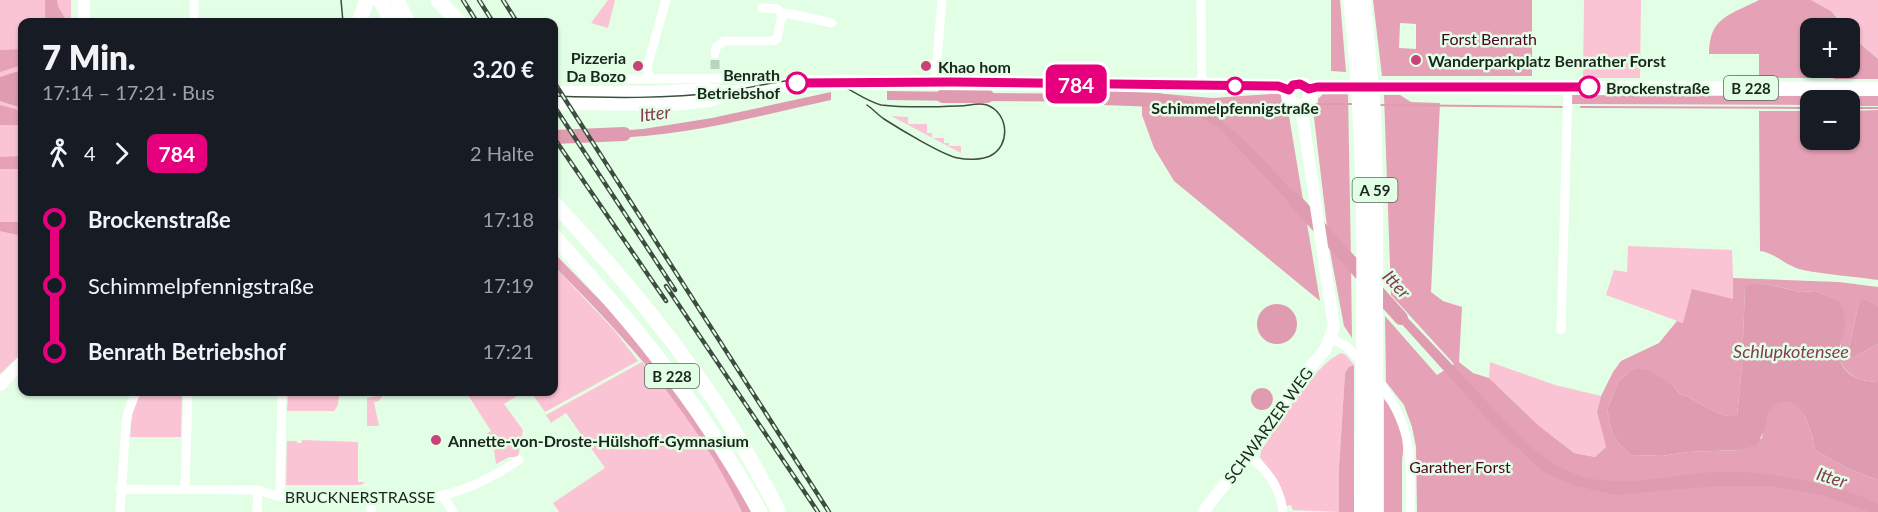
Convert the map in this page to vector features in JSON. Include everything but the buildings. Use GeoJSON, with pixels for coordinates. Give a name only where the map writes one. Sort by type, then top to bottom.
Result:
{"type":"FeatureCollection","features":[{"type":"Feature","properties":{"kind":"highway"},"geometry":{"type":"LineString","coordinates":[[360,18],[367,0]]}},
{"type":"Feature","properties":{"kind":"highway"},"geometry":{"type":"LineString","coordinates":[[380,0],[389,18]]}},
{"type":"Feature","properties":{"kind":"highway"},"geometry":{"type":"LineString","coordinates":[[397,0],[406,18]]}},
{"type":"Feature","properties":{"kind":"highway"},"geometry":{"type":"LineString","coordinates":[[438,0],[455,18]]}},
{"type":"Feature","properties":{"kind":"highway","name":"A 59"},"geometry":{"type":"LineString","coordinates":[[1351,0],[1361,34]]}},
{"type":"Feature","properties":{"kind":"highway","name":"A 59"},"geometry":{"type":"LineString","coordinates":[[1363,0],[1361,34],[1376,268],[1375,512]]}},
{"type":"Feature","properties":{"kind":"highway","name":"A 59"},"geometry":{"type":"LineString","coordinates":[[1362,512],[1363,252],[1367,112]]}},
{"type":"Feature","properties":{"kind":"highway","name":"B 228"},"geometry":{"type":"LineString","coordinates":[[558,206],[618,274],[711,394],[761,477],[779,512]]}},
{"type":"Feature","properties":{"kind":"highway"},"geometry":{"type":"LineString","coordinates":[[558,241],[589,277]]}},
{"type":"Feature","properties":{"kind":"highway","name":"B 228"},"geometry":{"type":"LineString","coordinates":[[558,249],[589,277],[661,361],[695,406],[736,468],[760,512]]}},
{"type":"Feature","properties":{"kind":"highway"},"geometry":{"type":"LineString","coordinates":[[761,477],[774,487],[789,512]]}},
{"type":"Feature","properties":{"kind":"main road"},"geometry":{"type":"LineString","coordinates":[[84,0],[84,18]]}},
{"type":"Feature","properties":{"kind":"main road","name":"B 228"},"geometry":{"type":"LineString","coordinates":[[558,102],[674,104],[709,100],[730,93],[812,82],[1278,86],[1289,90],[1297,84],[1309,89],[1317,87],[1878,89]]}},
{"type":"Feature","properties":{"kind":"main road"},"geometry":{"type":"LineString","coordinates":[[1289,90],[1289,100],[1294,105],[1301,106],[1307,104],[1310,98],[1309,89]]}},
{"type":"Feature","properties":{"kind":"main road","name":"B 228"},"geometry":{"type":"LineString","coordinates":[[558,93],[656,93],[705,90],[730,93]]}},
{"type":"Feature","properties":{"kind":"main road"},"geometry":{"type":"LineString","coordinates":[[1301,106],[1334,321],[1331,338]]}},
{"type":"Feature","properties":{"kind":"main road","name":"SCHWARZER WEG"},"geometry":{"type":"LineString","coordinates":[[1203,512],[1247,456],[1280,406],[1325,350],[1331,338]]}},
{"type":"Feature","properties":{"kind":"main road"},"geometry":{"type":"LineString","coordinates":[[0,385],[18,366]]}},
{"type":"Feature","properties":{"kind":"street"},"geometry":{"type":"LineString","coordinates":[[194,0],[194,18]]}},
{"type":"Feature","properties":{"kind":"street"},"geometry":{"type":"LineString","coordinates":[[650,79],[647,67],[666,0]]}},
{"type":"Feature","properties":{"kind":"street"},"geometry":{"type":"LineString","coordinates":[[935,82],[942,0]]}},
{"type":"Feature","properties":{"kind":"street"},"geometry":{"type":"LineString","coordinates":[[1201,0],[1202,86]]}},
{"type":"Feature","properties":{"kind":"street"},"geometry":{"type":"LineString","coordinates":[[762,8],[777,9],[784,15]]}},
{"type":"Feature","properties":{"kind":"street"},"geometry":{"type":"LineString","coordinates":[[784,15],[789,13],[832,23]]}},
{"type":"Feature","properties":{"kind":"street"},"geometry":{"type":"LineString","coordinates":[[715,54],[716,47],[724,41],[773,41],[777,39],[784,15]]}},
{"type":"Feature","properties":{"kind":"street"},"geometry":{"type":"LineString","coordinates":[[603,74],[627,79],[650,79],[715,74],[756,78],[773,87]]}},
{"type":"Feature","properties":{"kind":"street"},"geometry":{"type":"LineString","coordinates":[[1561,330],[1568,87]]}},
{"type":"Feature","properties":{"kind":"street"},"geometry":{"type":"LineString","coordinates":[[1331,338],[1347,347],[1371,371],[1402,419],[1410,453],[1410,512]]}},
{"type":"Feature","properties":{"kind":"street"},"geometry":{"type":"LineString","coordinates":[[120,512],[126,424],[134,396]]}},
{"type":"Feature","properties":{"kind":"street"},"geometry":{"type":"LineString","coordinates":[[185,489],[188,396]]}},
{"type":"Feature","properties":{"kind":"street"},"geometry":{"type":"LineString","coordinates":[[280,497],[282,396]]}},
{"type":"Feature","properties":{"kind":"street"},"geometry":{"type":"LineString","coordinates":[[1247,456],[1268,472],[1277,488],[1283,512]]}},
{"type":"Feature","properties":{"kind":"street","name":"BRUCKNERSTRASSE"},"geometry":{"type":"LineString","coordinates":[[120,489],[258,490],[280,497],[444,496],[477,485],[519,460]]}},
{"type":"Feature","properties":{"kind":"street"},"geometry":{"type":"LineString","coordinates":[[257,512],[258,490]]}},
{"type":"Feature","properties":{"kind":"street"},"geometry":{"type":"LineString","coordinates":[[444,496],[453,512]]}},
{"type":"Feature","properties":{"kind":"street"},"geometry":{"type":"LineString","coordinates":[[371,498],[371,512]]}},
{"type":"Feature","properties":{"kind":"shaded area"},"geometry":{"type":"Polygon","coordinates":[[[0,0],[71,0],[71,18],[18,18],[18,357],[0,374],[0,0]]]}},
{"type":"Feature","properties":{"kind":"shaded area"},"geometry":{"type":"Polygon","coordinates":[[[608,0],[615,0],[608,28],[591,23],[608,0]]]}},
{"type":"Feature","properties":{"kind":"shaded area"},"geometry":{"type":"Polygon","coordinates":[[[1584,0],[1641,0],[1640,78],[1583,78],[1584,0]]]}},
{"type":"Feature","properties":{"kind":"shaded area"},"geometry":{"type":"Polygon","coordinates":[[[1811,0],[1878,0],[1878,59],[1860,44],[1860,18],[1839,18],[1811,0]]]}},
{"type":"Feature","properties":{"kind":"shaded area"},"geometry":{"type":"Polygon","coordinates":[[[893,117],[908,117],[908,124],[927,124],[927,133],[932,133],[932,138],[893,117]]]}},
{"type":"Feature","properties":{"kind":"shaded area"},"geometry":{"type":"Polygon","coordinates":[[[933,138],[944,138],[944,143],[949,143],[949,146],[961,146],[961,153],[933,138]]]}},
{"type":"Feature","properties":{"kind":"shaded area"},"geometry":{"type":"Polygon","coordinates":[[[1628,246],[1732,250],[1734,299],[1683,323],[1606,295],[1614,270],[1627,272],[1628,246]]]}},
{"type":"Feature","properties":{"kind":"shaded area"},"geometry":{"type":"Polygon","coordinates":[[[558,270],[615,331],[638,361],[545,412],[534,396],[558,396],[558,270]]]}},
{"type":"Feature","properties":{"kind":"shaded area"},"geometry":{"type":"Polygon","coordinates":[[[1341,353],[1346,355],[1354,365],[1345,373],[1339,468],[1339,512],[1293,510],[1291,505],[1285,506],[1279,483],[1260,457],[1261,451],[1308,383],[1330,360],[1341,353]]]}},
{"type":"Feature","properties":{"kind":"shaded area"},"geometry":{"type":"Polygon","coordinates":[[[642,362],[689,418],[732,490],[742,512],[559,512],[553,503],[605,468],[566,413],[551,423],[546,415],[642,362]]]}},
{"type":"Feature","properties":{"kind":"shaded area"},"geometry":{"type":"Polygon","coordinates":[[[1490,362],[1555,385],[1601,396],[1597,412],[1606,447],[1595,457],[1574,453],[1538,425],[1489,378],[1490,362]]]}},
{"type":"Feature","properties":{"kind":"shaded area"},"geometry":{"type":"Polygon","coordinates":[[[139,396],[182,396],[181,437],[130,437],[132,415],[139,396]]]}},
{"type":"Feature","properties":{"kind":"shaded area"},"geometry":{"type":"Polygon","coordinates":[[[288,396],[339,396],[338,405],[334,411],[287,411],[288,396]]]}},
{"type":"Feature","properties":{"kind":"shaded area"},"geometry":{"type":"Polygon","coordinates":[[[382,396],[379,401],[374,402],[379,426],[367,426],[367,398],[382,396]]]}},
{"type":"Feature","properties":{"kind":"shaded area"},"geometry":{"type":"Polygon","coordinates":[[[469,396],[517,396],[504,404],[523,430],[518,457],[509,457],[496,464],[493,444],[486,434],[491,431],[469,396]]]}},
{"type":"Feature","properties":{"kind":"shaded area"},"geometry":{"type":"Polygon","coordinates":[[[302,440],[358,442],[358,482],[365,482],[361,485],[286,485],[287,441],[302,443],[302,440]]]}},
{"type":"Feature","properties":{"kind":"green space"},"geometry":{"type":"Polygon","coordinates":[[[45,0],[57,0],[64,18],[45,18],[45,0]]]}},
{"type":"Feature","properties":{"kind":"green space"},"geometry":{"type":"Polygon","coordinates":[[[1331,0],[1340,0],[1346,72],[1331,71],[1331,0]]]}},
{"type":"Feature","properties":{"kind":"green space","name":"Forst Benrath"},"geometry":{"type":"Polygon","coordinates":[[[1373,0],[1532,0],[1532,76],[1382,76],[1373,0]],[[1400,23],[1399,48],[1416,49],[1416,24],[1400,23]]]}},
{"type":"Feature","properties":{"kind":"green space"},"geometry":{"type":"Polygon","coordinates":[[[1759,0],[1811,0],[1831,11],[1838,18],[1800,18],[1800,78],[1759,78],[1759,54],[1709,54],[1713,32],[1717,25],[1730,14],[1759,0]]]}},
{"type":"Feature","properties":{"kind":"green space"},"geometry":{"type":"Polygon","coordinates":[[[1860,44],[1878,59],[1878,79],[1834,79],[1860,78],[1860,44]]]}},
{"type":"Feature","properties":{"kind":"green space"},"geometry":{"type":"Polygon","coordinates":[[[18,49],[18,66],[0,72],[0,50],[18,49]]]}},
{"type":"Feature","properties":{"kind":"green space"},"geometry":{"type":"Polygon","coordinates":[[[1348,93],[1351,259],[1328,235],[1313,109],[1318,107],[1318,99],[1323,94],[1348,93]]]}},
{"type":"Feature","properties":{"kind":"green space"},"geometry":{"type":"Polygon","coordinates":[[[1145,94],[1212,98],[1280,94],[1286,98],[1320,301],[1174,181],[1154,148],[1142,115],[1142,101],[1145,94]]]}},
{"type":"Feature","properties":{"kind":"green space","name":"Garather Forst"},"geometry":{"type":"Polygon","coordinates":[[[1384,95],[1400,95],[1411,102],[1440,103],[1431,292],[1443,301],[1462,307],[1459,362],[1473,373],[1489,378],[1538,425],[1574,453],[1595,457],[1606,447],[1597,412],[1601,396],[1613,372],[1621,361],[1659,343],[1677,321],[1683,323],[1692,289],[1733,299],[1733,278],[1839,282],[1878,287],[1878,306],[1870,301],[1859,302],[1849,347],[1841,350],[1844,315],[1838,301],[1815,291],[1801,292],[1766,284],[1745,287],[1742,366],[1737,416],[1727,416],[1713,411],[1679,394],[1673,385],[1634,368],[1619,380],[1607,409],[1612,433],[1631,455],[1662,456],[1688,452],[1740,450],[1762,438],[1769,409],[1782,401],[1789,401],[1795,404],[1804,415],[1818,452],[1849,469],[1878,480],[1878,512],[1417,512],[1416,447],[1412,427],[1404,405],[1386,382],[1385,316],[1437,375],[1454,364],[1391,295],[1384,95]]]}},
{"type":"Feature","properties":{"kind":"green space"},"geometry":{"type":"Polygon","coordinates":[[[1572,95],[1800,96],[1800,105],[1571,104],[1572,95]]]}},
{"type":"Feature","properties":{"kind":"green space"},"geometry":{"type":"Polygon","coordinates":[[[1860,96],[1878,96],[1878,106],[1860,106],[1860,96]]]}},
{"type":"Feature","properties":{"kind":"green space"},"geometry":{"type":"Polygon","coordinates":[[[0,105],[18,110],[18,125],[0,125],[0,105]]]}},
{"type":"Feature","properties":{"kind":"green space"},"geometry":{"type":"Polygon","coordinates":[[[1878,110],[1878,280],[1803,270],[1760,251],[1759,111],[1800,111],[1800,150],[1860,150],[1860,111],[1878,110]]]}},
{"type":"Feature","properties":{"kind":"green space"},"geometry":{"type":"Polygon","coordinates":[[[18,156],[18,169],[0,169],[0,157],[18,156]]]}},
{"type":"Feature","properties":{"kind":"green space"},"geometry":{"type":"Polygon","coordinates":[[[0,222],[18,222],[18,235],[0,231],[0,222]]]}},
{"type":"Feature","properties":{"kind":"green space"},"geometry":{"type":"Polygon","coordinates":[[[1329,246],[1351,267],[1352,338],[1344,326],[1329,246]]]}},
{"type":"Feature","properties":{"kind":"green space"},"geometry":{"type":"Polygon","coordinates":[[[558,257],[628,329],[714,444],[751,512],[742,512],[724,477],[682,412],[659,381],[608,322],[558,270],[558,257]]]}},
{"type":"Feature","properties":{"kind":"green space"},"geometry":{"type":"Polygon","coordinates":[[[1878,344],[1878,382],[1855,377],[1846,370],[1839,359],[1856,356],[1878,344]]]}},
{"type":"Feature","properties":{"kind":"green space"},"geometry":{"type":"Polygon","coordinates":[[[1354,365],[1354,512],[1339,512],[1339,468],[1345,373],[1349,367],[1354,365]]]}},
{"type":"Feature","properties":{"kind":"green space"},"geometry":{"type":"Polygon","coordinates":[[[1384,399],[1397,420],[1402,436],[1402,512],[1384,512],[1384,399]]]}},
{"type":"Feature","properties":{"kind":"water"},"geometry":{"type":"Polygon","coordinates":[[[18,71],[18,107],[0,101],[0,77],[18,71]]]}},
{"type":"Feature","properties":{"kind":"water"},"geometry":{"type":"Polygon","coordinates":[[[887,91],[961,92],[961,101],[887,100],[887,91]]]}},
{"type":"Feature","properties":{"kind":"water"},"geometry":{"type":"Polygon","coordinates":[[[831,92],[831,100],[692,130],[608,138],[604,132],[643,129],[712,118],[831,92]]]}},
{"type":"Feature","properties":{"kind":"water"},"geometry":{"type":"Polygon","coordinates":[[[970,93],[1119,94],[1119,102],[970,101],[970,93]]]}},
{"type":"Feature","properties":{"kind":"water"},"geometry":{"type":"Polygon","coordinates":[[[1142,94],[1165,94],[1185,99],[1223,122],[1259,155],[1304,204],[1307,221],[1220,129],[1195,114],[1142,101],[1142,94]]]}},
{"type":"Feature","properties":{"kind":"water","name":"Schlupkotensee"},"geometry":{"type":"Polygon","coordinates":[[[1766,284],[1801,292],[1815,291],[1839,301],[1846,324],[1841,350],[1849,347],[1859,302],[1870,301],[1878,306],[1878,344],[1856,356],[1839,359],[1854,377],[1878,382],[1878,480],[1849,469],[1818,452],[1806,418],[1791,402],[1776,404],[1768,411],[1765,429],[1757,445],[1740,450],[1688,452],[1662,456],[1631,455],[1612,433],[1607,409],[1619,380],[1634,368],[1647,370],[1673,385],[1679,394],[1713,411],[1727,416],[1737,416],[1742,366],[1745,286],[1766,284]]]}},
{"type":"Feature","properties":{"kind":"water"},"geometry":{"type":"Polygon","coordinates":[[[1389,299],[1511,428],[1535,450],[1563,469],[1578,475],[1612,481],[1647,480],[1718,472],[1756,473],[1800,479],[1842,490],[1878,504],[1878,512],[1869,512],[1822,495],[1769,486],[1715,486],[1615,495],[1573,485],[1543,472],[1491,423],[1389,310],[1389,299]]]}},
{"type":"Feature","properties":{"kind":"water"},"geometry":{"type":"Polygon","coordinates":[[[1277,304],[1291,310],[1297,324],[1291,338],[1277,344],[1263,338],[1257,324],[1263,310],[1277,304]]]}},
{"type":"Feature","properties":{"kind":"water"},"geometry":{"type":"Polygon","coordinates":[[[1262,388],[1270,391],[1273,399],[1270,407],[1262,410],[1254,407],[1251,399],[1254,391],[1262,388]]]}},
{"type":"Feature","properties":{"kind":"waterway","name":"Itter"},"geometry":{"type":"LineString","coordinates":[[943,96],[987,96]]}},
{"type":"Feature","properties":{"kind":"waterway","name":"Itter"},"geometry":{"type":"LineString","coordinates":[[1102,98],[1158,100]]}},
{"type":"Feature","properties":{"kind":"waterway"},"geometry":{"type":"LineString","coordinates":[[1235,104],[1278,103]]}},
{"type":"Feature","properties":{"kind":"waterway"},"geometry":{"type":"LineString","coordinates":[[1317,104],[1352,104]]}},
{"type":"Feature","properties":{"kind":"waterway"},"geometry":{"type":"LineString","coordinates":[[1379,105],[1562,107]]}},
{"type":"Feature","properties":{"kind":"waterway"},"geometry":{"type":"LineString","coordinates":[[1581,107],[1800,108]]}},
{"type":"Feature","properties":{"kind":"waterway"},"geometry":{"type":"LineString","coordinates":[[1860,108],[1878,108]]}},
{"type":"Feature","properties":{"kind":"waterway","name":"Itter"},"geometry":{"type":"LineString","coordinates":[[558,137],[624,134]]}},
{"type":"Feature","properties":{"kind":"waterway","name":"Itter"},"geometry":{"type":"LineString","coordinates":[[1293,198],[1401,318]]}},
{"type":"Feature","properties":{"kind":"tunnel"},"geometry":{"type":"LineString","coordinates":[[715,54],[715,69]]}},
{"type":"Feature","properties":{"kind":"tram line"},"geometry":{"type":"LineString","coordinates":[[341,0],[343,18]]}},
{"type":"Feature","properties":{"kind":"tram line"},"geometry":{"type":"LineString","coordinates":[[558,96],[680,96],[723,92],[795,80],[818,79],[843,86],[881,105],[900,107],[987,105],[1000,115],[1005,130],[1004,138],[997,151],[990,156],[974,159],[958,158],[910,135],[867,105]]}},
{"type":"Feature","properties":{"kind":"railway"},"geometry":{"type":"LineString","coordinates":[[463,0],[474,18]]}},
{"type":"Feature","properties":{"kind":"railway"},"geometry":{"type":"LineString","coordinates":[[479,0],[490,18]]}},
{"type":"Feature","properties":{"kind":"railway"},"geometry":{"type":"LineString","coordinates":[[503,0],[514,18]]}},
{"type":"Feature","properties":{"kind":"railway"},"geometry":{"type":"LineString","coordinates":[[558,88],[829,512]]}},
{"type":"Feature","properties":{"kind":"railway"},"geometry":{"type":"LineString","coordinates":[[558,112],[675,290]]}},
{"type":"Feature","properties":{"kind":"railway"},"geometry":{"type":"LineString","coordinates":[[558,144],[666,301]]}},
{"type":"Feature","properties":{"kind":"railway"},"geometry":{"type":"LineString","coordinates":[[666,286],[818,512]]}},
{"type":"Feature","properties":{"kind":"bus line","name":"784"},"geometry":{"type":"LineString","coordinates":[[797,83],[953,82],[1278,86],[1289,90],[1297,84],[1307,86],[1309,89],[1313,87],[1589,87]]}},
{"type":"Feature","properties":{"kind":"place","name":"Wanderparkplatz Benrather Forst"},"geometry":{"type":"Point","coordinates":[1416,60]}},
{"type":"Feature","properties":{"kind":"place","name":"Pizzeria Da Bozo"},"geometry":{"type":"Point","coordinates":[638,66]}},
{"type":"Feature","properties":{"kind":"place","name":"Khao hom"},"geometry":{"type":"Point","coordinates":[926,66]}},
{"type":"Feature","properties":{"kind":"place","name":"Benrath Betriebshof"},"geometry":{"type":"Point","coordinates":[797,83]}},
{"type":"Feature","properties":{"kind":"place","name":"Schimmelpfennigstraße"},"geometry":{"type":"Point","coordinates":[1235,86]}},
{"type":"Feature","properties":{"kind":"place","name":"Brockenstraße"},"geometry":{"type":"Point","coordinates":[1589,87]}},
{"type":"Feature","properties":{"kind":"place","name":"Annette-von-Droste-Hülshoff-Gymnasium"},"geometry":{"type":"Point","coordinates":[436,440]}}]}
